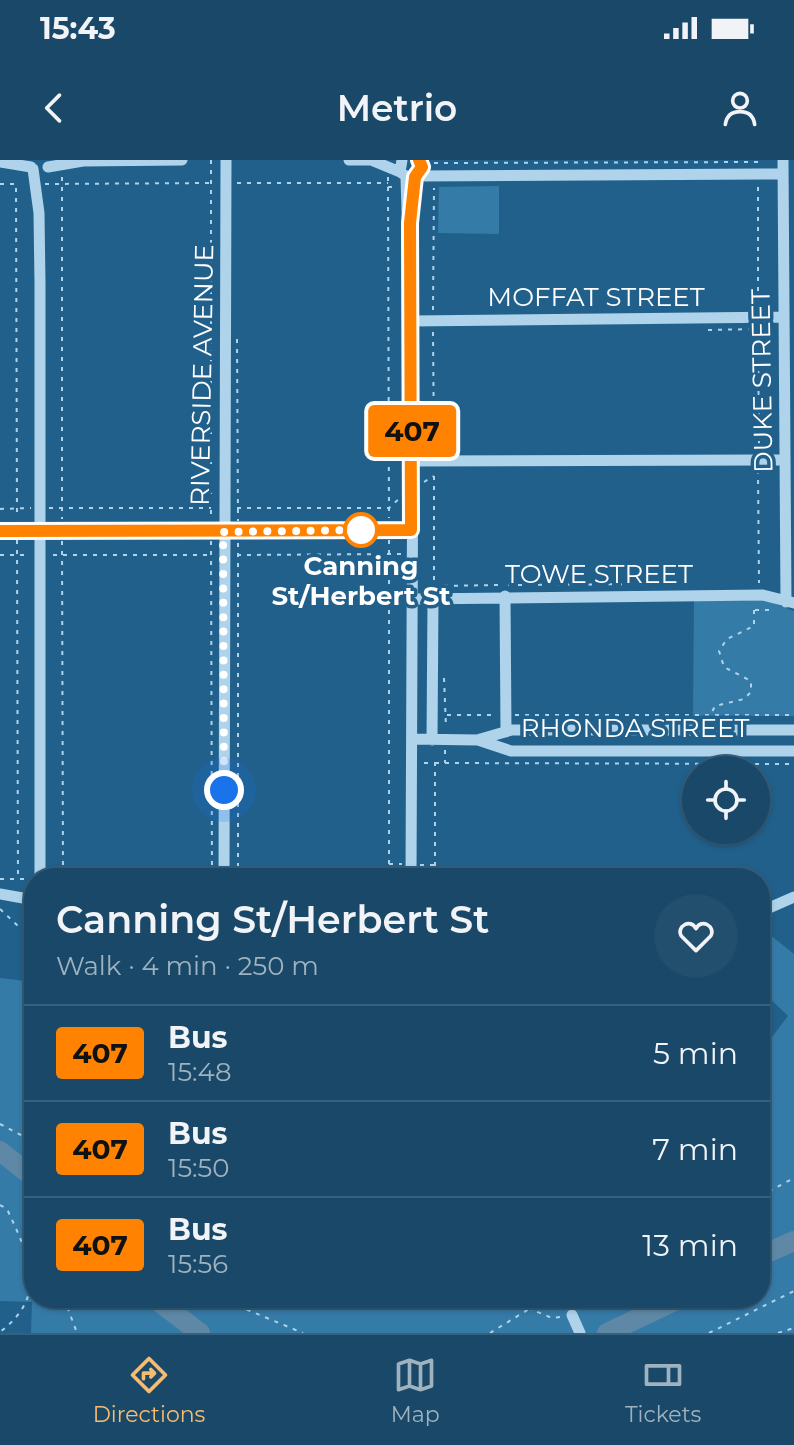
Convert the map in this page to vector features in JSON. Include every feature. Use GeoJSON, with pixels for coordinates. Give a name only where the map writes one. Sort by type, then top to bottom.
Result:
{"type":"FeatureCollection","features":[{"type":"Feature","properties":{"kind":"street"},"geometry":{"type":"LineString","coordinates":[[0,162],[39,166],[80,160],[182,160]]}},
{"type":"Feature","properties":{"kind":"street","name":"RIVERSIDE AVENUE"},"geometry":{"type":"LineString","coordinates":[[224,868],[226,160]]}},
{"type":"Feature","properties":{"kind":"street"},"geometry":{"type":"LineString","coordinates":[[349,160],[371,160],[408,173],[758,165],[783,174]]}},
{"type":"Feature","properties":{"kind":"street"},"geometry":{"type":"LineString","coordinates":[[408,173],[422,167],[419,160]]}},
{"type":"Feature","properties":{"kind":"street"},"geometry":{"type":"LineString","coordinates":[[419,160],[445,174]]}},
{"type":"Feature","properties":{"kind":"street","name":"DUKE STREET"},"geometry":{"type":"LineString","coordinates":[[783,160],[785,460],[790,602]]}},
{"type":"Feature","properties":{"kind":"street"},"geometry":{"type":"LineString","coordinates":[[39,166],[40,868]]}},
{"type":"Feature","properties":{"kind":"street"},"geometry":{"type":"LineString","coordinates":[[408,173],[411,868]]}},
{"type":"Feature","properties":{"kind":"street","name":"MOFFAT STREET"},"geometry":{"type":"LineString","coordinates":[[410,321],[783,317]]}},
{"type":"Feature","properties":{"kind":"street"},"geometry":{"type":"LineString","coordinates":[[411,461],[759,455],[785,460]]}},
{"type":"Feature","properties":{"kind":"street"},"geometry":{"type":"LineString","coordinates":[[0,531],[411,530]]}},
{"type":"Feature","properties":{"kind":"street","name":"TOWE STREET"},"geometry":{"type":"LineString","coordinates":[[412,599],[756,589],[790,602]]}},
{"type":"Feature","properties":{"kind":"street"},"geometry":{"type":"LineString","coordinates":[[505,596],[506,732]]}},
{"type":"Feature","properties":{"kind":"street"},"geometry":{"type":"LineString","coordinates":[[432,740],[433,599]]}},
{"type":"Feature","properties":{"kind":"street"},"geometry":{"type":"LineString","coordinates":[[673,751],[674,730]]}},
{"type":"Feature","properties":{"kind":"street","name":"RHONDA STREET"},"geometry":{"type":"LineString","coordinates":[[412,739],[477,740],[506,732],[794,730]]}},
{"type":"Feature","properties":{"kind":"street","name":"RHONDA STREET"},"geometry":{"type":"LineString","coordinates":[[477,740],[511,751],[794,751]]}},
{"type":"Feature","properties":{"kind":"street"},"geometry":{"type":"LineString","coordinates":[[0,894],[24,898]]}},
{"type":"Feature","properties":{"kind":"street"},"geometry":{"type":"LineString","coordinates":[[770,908],[794,897]]}},
{"type":"Feature","properties":{"kind":"street"},"geometry":{"type":"LineString","coordinates":[[572,1315],[580,1333]]}},
{"type":"Feature","properties":{"kind":"path"},"geometry":{"type":"LineString","coordinates":[[434,163],[758,165],[759,455],[754,626],[727,639],[719,651],[724,667],[751,681],[751,692],[744,699],[715,706],[702,730]]}},
{"type":"Feature","properties":{"kind":"path"},"geometry":{"type":"LineString","coordinates":[[0,184],[16,184]]}},
{"type":"Feature","properties":{"kind":"path"},"geometry":{"type":"LineString","coordinates":[[433,599],[434,188]]}},
{"type":"Feature","properties":{"kind":"path"},"geometry":{"type":"LineString","coordinates":[[0,555],[412,554]]}},
{"type":"Feature","properties":{"kind":"path"},"geometry":{"type":"LineString","coordinates":[[434,586],[666,584]]}},
{"type":"Feature","properties":{"kind":"path"},"geometry":{"type":"LineString","coordinates":[[444,678],[445,763]]}},
{"type":"Feature","properties":{"kind":"path"},"geometry":{"type":"LineString","coordinates":[[446,715],[794,715]]}},
{"type":"Feature","properties":{"kind":"path"},"geometry":{"type":"LineString","coordinates":[[411,763],[794,764]]}},
{"type":"Feature","properties":{"kind":"path"},"geometry":{"type":"LineString","coordinates":[[435,763],[435,868]]}},
{"type":"Feature","properties":{"kind":"path"},"geometry":{"type":"LineString","coordinates":[[0,879],[24,879]]}},
{"type":"Feature","properties":{"kind":"path"},"geometry":{"type":"LineString","coordinates":[[0,909],[17,925],[24,925]]}},
{"type":"Feature","properties":{"kind":"path"},"geometry":{"type":"LineString","coordinates":[[0,1124],[24,1137]]}},
{"type":"Feature","properties":{"kind":"path"},"geometry":{"type":"LineString","coordinates":[[770,1191],[794,1178]]}},
{"type":"Feature","properties":{"kind":"path"},"geometry":{"type":"LineString","coordinates":[[0,1205],[7,1209],[24,1246]]}},
{"type":"Feature","properties":{"kind":"path"},"geometry":{"type":"LineString","coordinates":[[770,1303],[794,1291]]}},
{"type":"Feature","properties":{"kind":"path"},"geometry":{"type":"LineString","coordinates":[[0,1332],[13,1321],[24,1300]]}},
{"type":"Feature","properties":{"kind":"path"},"geometry":{"type":"LineString","coordinates":[[68,1308],[77,1333]]}},
{"type":"Feature","properties":{"kind":"path"},"geometry":{"type":"LineString","coordinates":[[243,1308],[303,1333]]}},
{"type":"Feature","properties":{"kind":"path"},"geometry":{"type":"LineString","coordinates":[[490,1333],[528,1308],[552,1318],[572,1315],[577,1308]]}},
{"type":"Feature","properties":{"kind":"path"},"geometry":{"type":"LineString","coordinates":[[709,1333],[760,1308]]}},
{"type":"Feature","properties":{"kind":"path"},"geometry":{"type":"LineString","coordinates":[[778,1333],[794,1328]]}},
{"type":"Feature","properties":{"kind":"shaded area"},"geometry":{"type":"Polygon","coordinates":[[[499,186],[499,234],[438,233],[439,187],[499,186]]]}},
{"type":"Feature","properties":{"kind":"shaded area"},"geometry":{"type":"Polygon","coordinates":[[[694,600],[768,601],[794,611],[794,716],[693,716],[694,600]]]}},
{"type":"Feature","properties":{"kind":"shaded area"},"geometry":{"type":"Polygon","coordinates":[[[770,935],[794,954],[794,1333],[31,1333],[32,1308],[770,1308],[770,1040],[788,1016],[770,999],[770,935]]]}},
{"type":"Feature","properties":{"kind":"shaded area"},"geometry":{"type":"Polygon","coordinates":[[[0,978],[24,981],[24,1302],[0,1301],[0,978]]]}},
{"type":"Feature","properties":{"kind":"waterway"},"geometry":{"type":"LineString","coordinates":[[0,1151],[24,1170]]}},
{"type":"Feature","properties":{"kind":"waterway"},"geometry":{"type":"LineString","coordinates":[[770,1252],[794,1241]]}},
{"type":"Feature","properties":{"kind":"waterway"},"geometry":{"type":"LineString","coordinates":[[167,1308],[200,1333]]}},
{"type":"Feature","properties":{"kind":"waterway"},"geometry":{"type":"LineString","coordinates":[[607,1333],[660,1308]]}},
{"type":"Feature","properties":{"kind":"bus line","name":"407"},"geometry":{"type":"LineString","coordinates":[[0,531],[411,530],[413,403],[410,223],[415,177],[422,167],[419,160]]}},
{"type":"Feature","properties":{"kind":"place","name":"Canning St/Herbert St"},"geometry":{"type":"Point","coordinates":[361,530]}},
{"type":"Feature","properties":{"kind":"route"},"geometry":{"type":"LineString","coordinates":[[224,790],[223,532],[361,530]]}}]}
